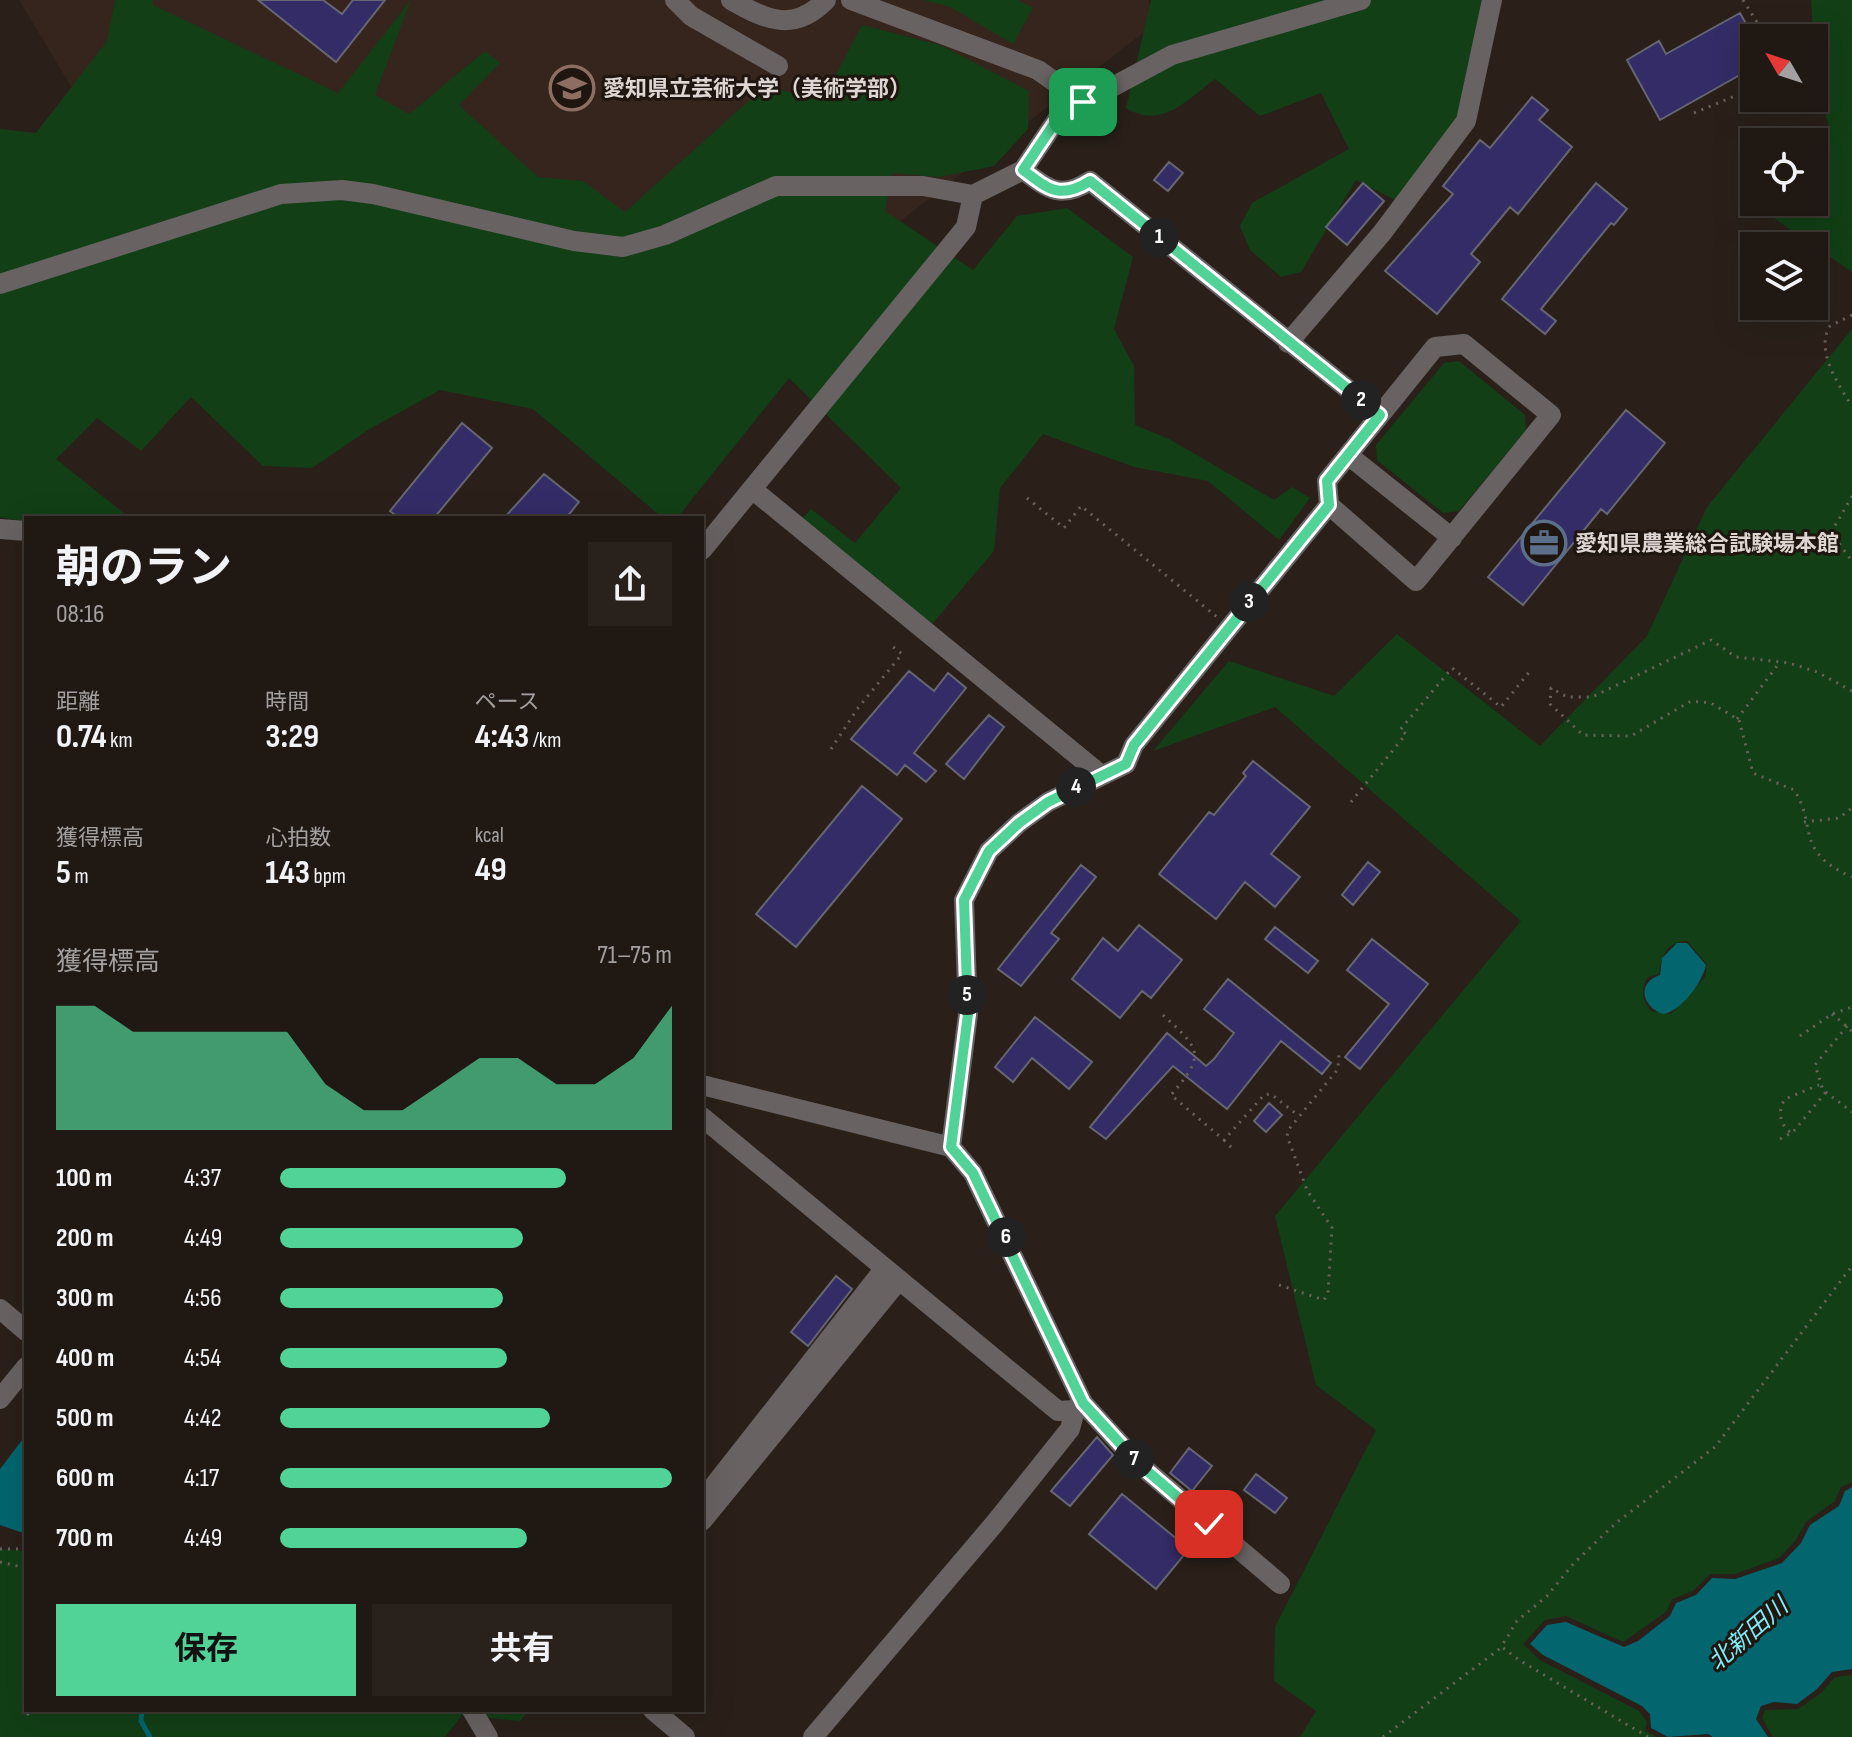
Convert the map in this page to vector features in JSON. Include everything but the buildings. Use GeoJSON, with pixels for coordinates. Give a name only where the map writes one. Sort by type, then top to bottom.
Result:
{"type":"FeatureCollection","features":[{"type":"Feature","properties":{"kind":"street"},"geometry":{"type":"LineString","coordinates":[[675,0],[691,16],[778,66]]}},
{"type":"Feature","properties":{"kind":"street"},"geometry":{"type":"LineString","coordinates":[[731,0],[775,22],[793,21],[807,15],[826,0]]}},
{"type":"Feature","properties":{"kind":"street"},"geometry":{"type":"LineString","coordinates":[[851,0],[1038,70],[1083,102]]}},
{"type":"Feature","properties":{"kind":"street"},"geometry":{"type":"LineString","coordinates":[[0,284],[281,194],[302,191],[373,194],[574,241],[623,247],[665,235],[776,186],[923,186],[973,195],[1023,170],[1060,115],[1172,55],[1361,0]]}},
{"type":"Feature","properties":{"kind":"street"},"geometry":{"type":"LineString","coordinates":[[1288,343],[1382,233],[1466,121],[1492,0]]}},
{"type":"Feature","properties":{"kind":"street"},"geometry":{"type":"LineString","coordinates":[[1023,170],[1048,190],[1073,192],[1090,181],[1380,415]]}},
{"type":"Feature","properties":{"kind":"street"},"geometry":{"type":"LineString","coordinates":[[704,548],[966,227],[973,195]]}},
{"type":"Feature","properties":{"kind":"street"},"geometry":{"type":"LineString","coordinates":[[1464,344],[1551,415],[1416,581],[1329,505],[1327,481],[1380,415],[1435,347],[1464,344]]}},
{"type":"Feature","properties":{"kind":"street"},"geometry":{"type":"LineString","coordinates":[[1348,455],[1452,538]]}},
{"type":"Feature","properties":{"kind":"street"},"geometry":{"type":"LineString","coordinates":[[752,489],[1100,774]]}},
{"type":"Feature","properties":{"kind":"street"},"geometry":{"type":"LineString","coordinates":[[951,1147],[968,1014],[964,900],[989,851],[1048,802],[1126,764],[1134,745],[1329,505]]}},
{"type":"Feature","properties":{"kind":"street"},"geometry":{"type":"LineString","coordinates":[[0,529],[24,531]]}},
{"type":"Feature","properties":{"kind":"street"},"geometry":{"type":"LineString","coordinates":[[704,1085],[951,1147],[973,1173],[1079,1407],[1138,1463],[1280,1584]]}},
{"type":"Feature","properties":{"kind":"street"},"geometry":{"type":"LineString","coordinates":[[704,1119],[1058,1411],[1079,1407]]}},
{"type":"Feature","properties":{"kind":"street"},"geometry":{"type":"LineString","coordinates":[[704,1499],[892,1274]]}},
{"type":"Feature","properties":{"kind":"street"},"geometry":{"type":"LineString","coordinates":[[704,1518],[892,1274]]}},
{"type":"Feature","properties":{"kind":"street"},"geometry":{"type":"LineString","coordinates":[[0,1309],[24,1329]]}},
{"type":"Feature","properties":{"kind":"street"},"geometry":{"type":"LineString","coordinates":[[0,1399],[24,1369]]}},
{"type":"Feature","properties":{"kind":"street"},"geometry":{"type":"LineString","coordinates":[[813,1737],[995,1523],[1070,1429],[1079,1407]]}},
{"type":"Feature","properties":{"kind":"street"},"geometry":{"type":"LineString","coordinates":[[473,1712],[488,1737]]}},
{"type":"Feature","properties":{"kind":"street"},"geometry":{"type":"LineString","coordinates":[[655,1712],[685,1737]]}},
{"type":"Feature","properties":{"kind":"path"},"geometry":{"type":"LineString","coordinates":[[1743,0],[1758,24]]}},
{"type":"Feature","properties":{"kind":"path"},"geometry":{"type":"LineString","coordinates":[[1694,113],[1740,94]]}},
{"type":"Feature","properties":{"kind":"path"},"geometry":{"type":"LineString","coordinates":[[1852,315],[1830,326],[1824,341],[1833,371],[1852,406]]}},
{"type":"Feature","properties":{"kind":"path"},"geometry":{"type":"LineString","coordinates":[[1852,496],[1831,533],[1852,561]]}},
{"type":"Feature","properties":{"kind":"path"},"geometry":{"type":"LineString","coordinates":[[1027,498],[1064,528],[1081,506],[1229,627]]}},
{"type":"Feature","properties":{"kind":"path"},"geometry":{"type":"LineString","coordinates":[[1852,691],[1817,672],[1780,661],[1744,660],[1711,640],[1592,697],[1567,697],[1551,688],[1550,704],[1583,735],[1631,736],[1691,701],[1711,703],[1737,719],[1743,728],[1753,773],[1794,790],[1811,845],[1831,865],[1852,877]]}},
{"type":"Feature","properties":{"kind":"path"},"geometry":{"type":"LineString","coordinates":[[831,749],[858,708],[902,654],[892,646]]}},
{"type":"Feature","properties":{"kind":"path"},"geometry":{"type":"LineString","coordinates":[[1737,719],[1780,661]]}},
{"type":"Feature","properties":{"kind":"path"},"geometry":{"type":"LineString","coordinates":[[1351,802],[1406,734],[1400,730],[1452,668],[1501,707],[1530,671]]}},
{"type":"Feature","properties":{"kind":"path"},"geometry":{"type":"LineString","coordinates":[[1804,822],[1839,818],[1852,808]]}},
{"type":"Feature","properties":{"kind":"path"},"geometry":{"type":"LineString","coordinates":[[1800,1036],[1832,1014],[1852,1007]]}},
{"type":"Feature","properties":{"kind":"path"},"geometry":{"type":"LineString","coordinates":[[1832,1014],[1852,1031]]}},
{"type":"Feature","properties":{"kind":"path"},"geometry":{"type":"LineString","coordinates":[[1163,1015],[1192,1042],[1197,1053],[1195,1066],[1171,1095],[1233,1149]]}},
{"type":"Feature","properties":{"kind":"path"},"geometry":{"type":"LineString","coordinates":[[1847,1026],[1815,1065],[1826,1092],[1852,1112]]}},
{"type":"Feature","properties":{"kind":"path"},"geometry":{"type":"LineString","coordinates":[[1279,1285],[1314,1299],[1324,1300],[1328,1293],[1332,1228],[1307,1190],[1287,1136],[1338,1069],[1339,1054]]}},
{"type":"Feature","properties":{"kind":"path"},"geometry":{"type":"LineString","coordinates":[[1790,1132],[1783,1127],[1780,1115],[1785,1099],[1821,1084]]}},
{"type":"Feature","properties":{"kind":"path"},"geometry":{"type":"LineString","coordinates":[[1780,1139],[1826,1092]]}},
{"type":"Feature","properties":{"kind":"path"},"geometry":{"type":"LineString","coordinates":[[1224,1140],[1264,1095],[1271,1094],[1300,1116]]}},
{"type":"Feature","properties":{"kind":"path"},"geometry":{"type":"LineString","coordinates":[[1383,1737],[1502,1647],[1517,1621],[1547,1596],[1574,1563],[1616,1523],[1715,1447],[1852,1266]]}},
{"type":"Feature","properties":{"kind":"path"},"geometry":{"type":"LineString","coordinates":[[0,1549],[24,1549]]}},
{"type":"Feature","properties":{"kind":"path"},"geometry":{"type":"LineString","coordinates":[[0,1562],[24,1568]]}},
{"type":"Feature","properties":{"kind":"path"},"geometry":{"type":"LineString","coordinates":[[1502,1647],[1648,1737]]}},
{"type":"Feature","properties":{"kind":"path"},"geometry":{"type":"LineString","coordinates":[[89,1712],[93,1713]]}},
{"type":"Feature","properties":{"kind":"shaded area","name":"愛知県立芸術大学（美術学部）"},"geometry":{"type":"Polygon","coordinates":[[[19,0],[1148,0],[1157,22],[792,305],[112,154],[19,0]]]}},
{"type":"Feature","properties":{"kind":"green space"},"geometry":{"type":"Polygon","coordinates":[[[115,0],[153,0],[153,5],[338,93],[411,0],[375,95],[409,114],[485,51],[500,63],[459,105],[538,177],[583,181],[625,212],[764,87],[823,99],[862,25],[940,45],[1029,91],[1028,129],[994,166],[939,177],[892,173],[885,211],[973,270],[1017,216],[1067,208],[1133,257],[1114,329],[1134,366],[1135,425],[1169,439],[1274,500],[1292,487],[1310,498],[1279,540],[1208,481],[1134,467],[1043,434],[1000,488],[994,551],[932,624],[802,519],[811,509],[855,543],[901,488],[789,378],[679,516],[661,516],[533,409],[440,390],[368,430],[312,468],[263,466],[191,397],[141,451],[97,418],[56,459],[127,516],[24,516],[24,522],[0,517],[0,129],[36,133],[107,41],[115,0]]]}},
{"type":"Feature","properties":{"kind":"green space"},"geometry":{"type":"Polygon","coordinates":[[[923,0],[1018,0],[1033,8],[1013,44],[950,7],[923,0]]]}},
{"type":"Feature","properties":{"kind":"green space"},"geometry":{"type":"Polygon","coordinates":[[[1151,0],[1490,0],[1460,121],[1395,200],[1356,180],[1301,272],[1281,277],[1250,250],[1240,226],[1252,203],[1349,149],[1321,93],[1260,116],[1215,79],[1184,103],[1162,114],[1139,114],[1126,108],[1151,0]]]}},
{"type":"Feature","properties":{"kind":"green space"},"geometry":{"type":"Polygon","coordinates":[[[1811,0],[1852,0],[1852,272],[1828,255],[1828,232],[1794,232],[1771,216],[1828,216],[1830,131],[1825,112],[1828,112],[1828,24],[1813,24],[1811,0]]]}},
{"type":"Feature","properties":{"kind":"green space"},"geometry":{"type":"Polygon","coordinates":[[[1852,329],[1852,1482],[1841,1487],[1835,1501],[1806,1522],[1796,1540],[1779,1558],[1735,1574],[1710,1574],[1693,1591],[1672,1599],[1666,1612],[1623,1642],[1566,1616],[1545,1620],[1523,1644],[1540,1660],[1639,1711],[1647,1722],[1645,1731],[1657,1737],[1300,1737],[1316,1711],[1274,1681],[1275,1627],[1376,1430],[1316,1385],[1275,1216],[1521,921],[1275,707],[1153,751],[1229,661],[1334,696],[1397,634],[1540,746],[1647,636],[1707,507],[1852,329]],[[1687,941],[1670,947],[1663,955],[1659,974],[1648,977],[1644,986],[1644,999],[1651,1011],[1671,1014],[1705,977],[1707,964],[1687,941]]]}},
{"type":"Feature","properties":{"kind":"green space"},"geometry":{"type":"Polygon","coordinates":[[[1459,361],[1525,415],[1526,430],[1459,511],[1443,513],[1377,460],[1376,445],[1444,363],[1459,361]]]}},
{"type":"Feature","properties":{"kind":"green space"},"geometry":{"type":"Polygon","coordinates":[[[0,1549],[24,1551],[24,1712],[527,1712],[520,1721],[462,1715],[445,1737],[0,1737],[0,1549]]]}},
{"type":"Feature","properties":{"kind":"green space"},"geometry":{"type":"Polygon","coordinates":[[[1852,1675],[1852,1737],[1773,1737],[1762,1718],[1765,1710],[1798,1709],[1821,1693],[1835,1677],[1852,1675]]]}},
{"type":"Feature","properties":{"kind":"water"},"geometry":{"type":"Polygon","coordinates":[[[1677,943],[1687,943],[1706,965],[1690,995],[1677,1008],[1663,1014],[1646,1001],[1645,989],[1647,983],[1660,975],[1662,958],[1677,943]]]}},
{"type":"Feature","properties":{"kind":"water"},"geometry":{"type":"Polygon","coordinates":[[[24,1438],[24,1533],[0,1525],[0,1469],[24,1438]]]}},
{"type":"Feature","properties":{"kind":"water","name":"北新田川"},"geometry":{"type":"Polygon","coordinates":[[[1852,1487],[1852,1669],[1832,1672],[1817,1689],[1797,1704],[1774,1702],[1761,1706],[1756,1719],[1768,1737],[1713,1737],[1708,1734],[1668,1737],[1651,1728],[1650,1714],[1642,1706],[1543,1655],[1530,1644],[1547,1625],[1566,1622],[1624,1647],[1638,1641],[1670,1616],[1676,1603],[1696,1595],[1712,1578],[1735,1579],[1782,1563],[1801,1543],[1810,1525],[1839,1506],[1845,1491],[1852,1487]]]}},
{"type":"Feature","properties":{"kind":"waterway"},"geometry":{"type":"LineString","coordinates":[[142,1712],[141,1721],[150,1737]]}},
{"type":"Feature","properties":{"kind":"place","name":"愛知県立芸術大学（美術学部）"},"geometry":{"type":"Point","coordinates":[572,88]}},
{"type":"Feature","properties":{"kind":"place","name":"愛知県農業総合試験場本館"},"geometry":{"type":"Point","coordinates":[1544,543]}},
{"type":"Feature","properties":{"kind":"route"},"geometry":{"type":"LineString","coordinates":[[1083,102],[1060,115],[1023,170],[1048,190],[1073,192],[1090,181],[1380,415],[1327,481],[1329,505],[1134,745],[1126,764],[1048,802],[1019,823],[989,851],[964,900],[968,1014],[964,1066],[951,1147],[973,1173],[1083,1403],[1138,1463],[1209,1524]]}}]}
